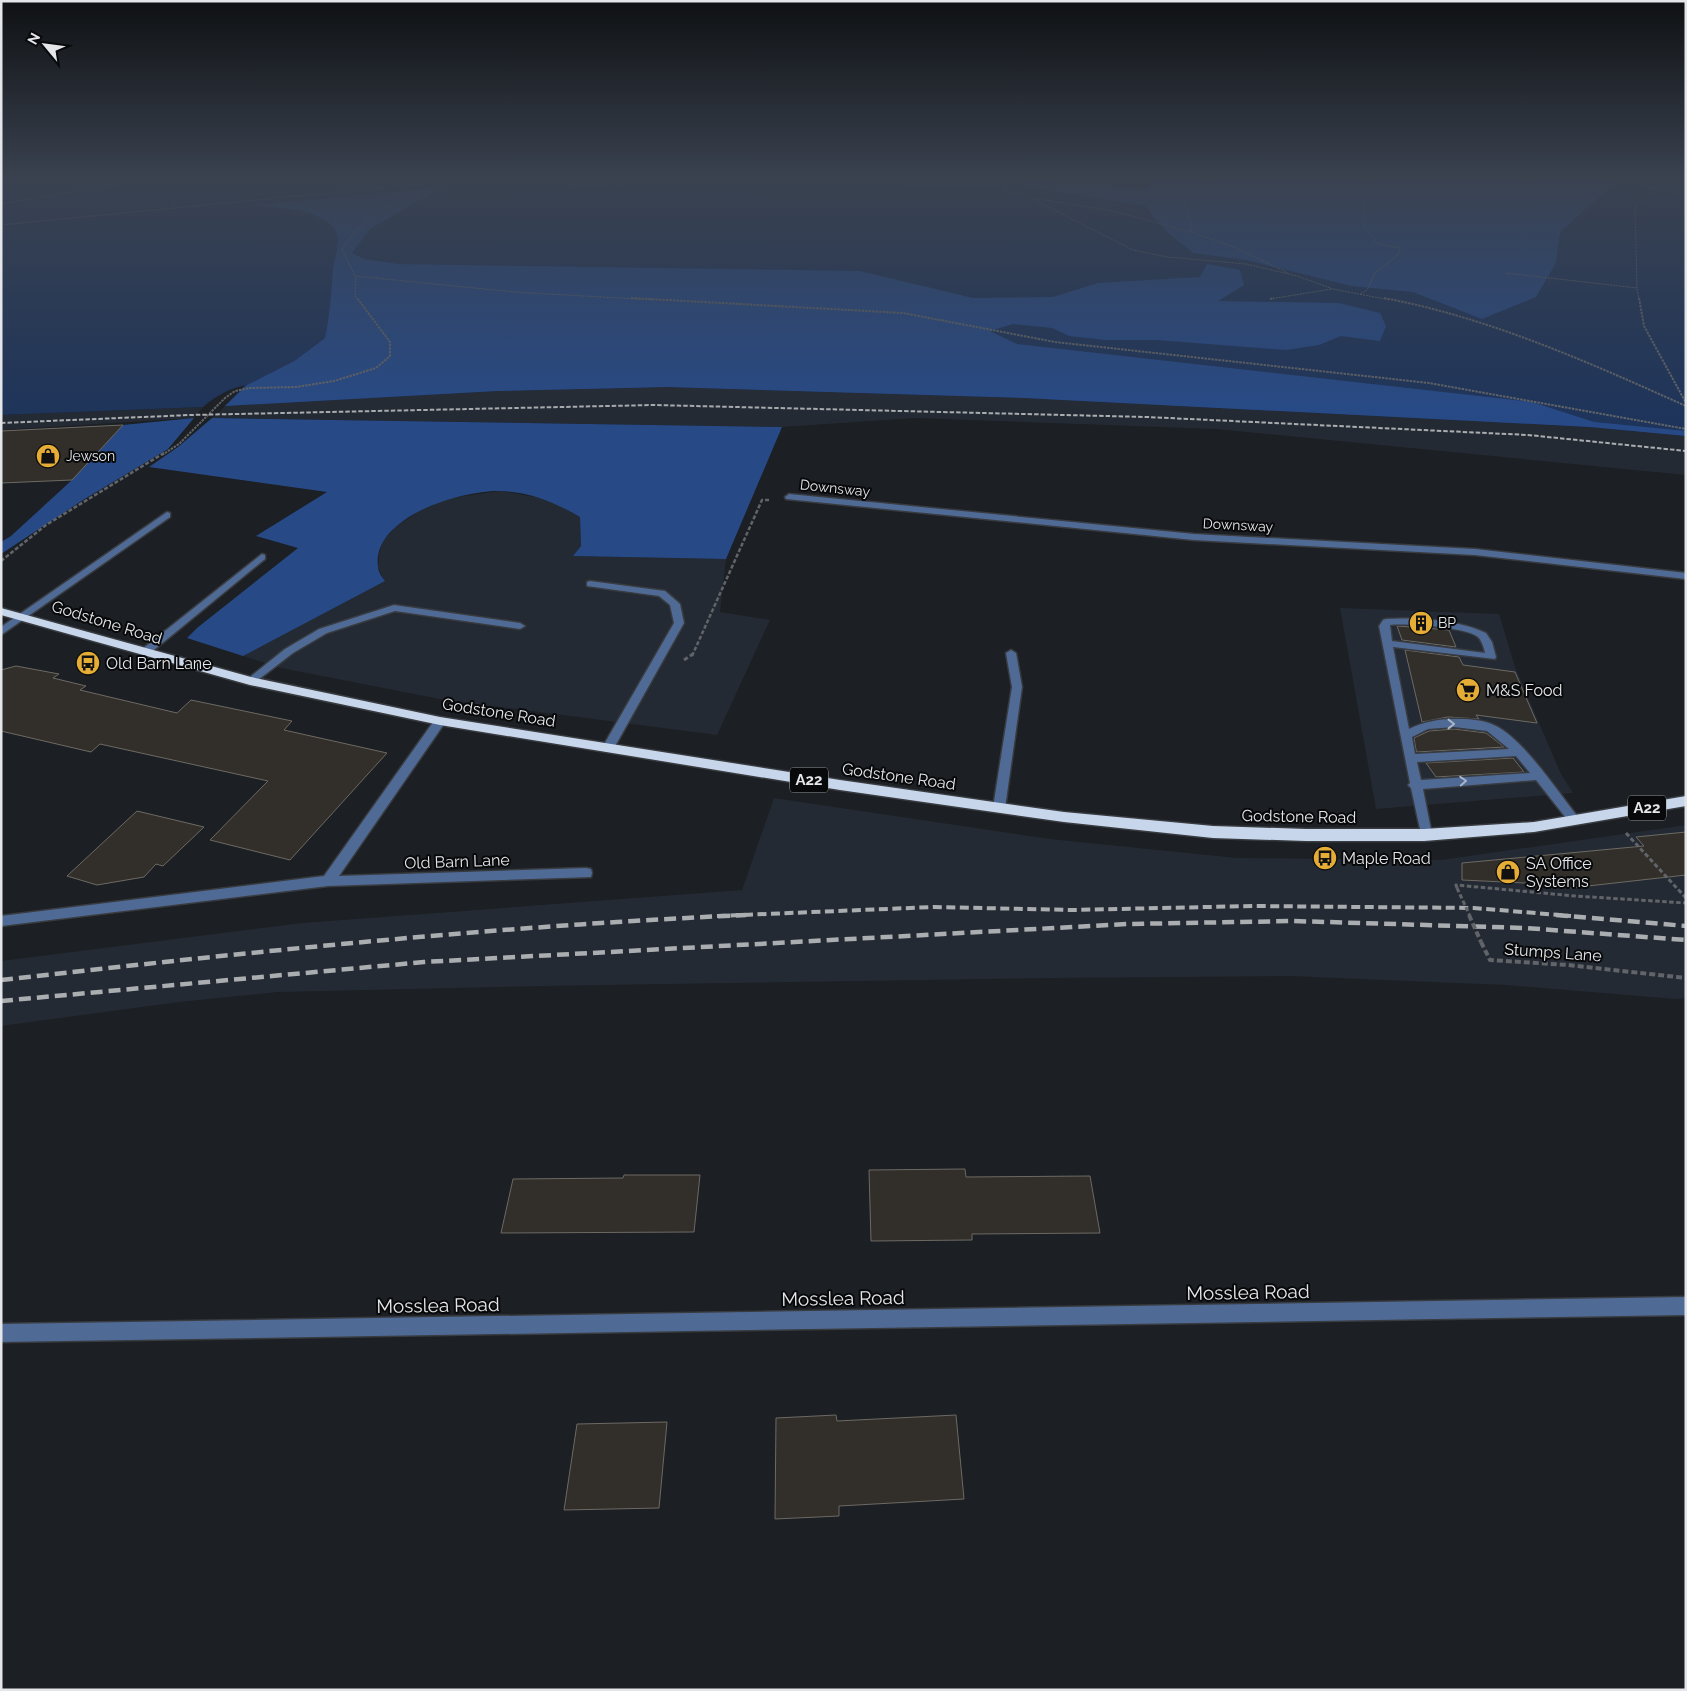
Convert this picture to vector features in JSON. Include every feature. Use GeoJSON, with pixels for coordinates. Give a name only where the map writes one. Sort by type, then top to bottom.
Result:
{"type":"FeatureCollection","features":[{"type":"Feature","properties":{"kind":"highway","name":"Godstone Road"},"geometry":{"type":"LineString","coordinates":[[1,611],[250,681],[440,721],[840,785],[1064,817],[1213,832],[1306,836],[1426,835],[1534,826],[1686,801]]}},
{"type":"Feature","properties":{"kind":"street","name":"Downsway"},"geometry":{"type":"LineString","coordinates":[[789,497],[1194,537],[1475,552],[1686,576]]}},
{"type":"Feature","properties":{"kind":"street"},"geometry":{"type":"LineString","coordinates":[[1,632],[167,515]]}},
{"type":"Feature","properties":{"kind":"street"},"geometry":{"type":"LineString","coordinates":[[145,652],[262,558]]}},
{"type":"Feature","properties":{"kind":"street"},"geometry":{"type":"LineString","coordinates":[[590,584],[662,593],[675,604],[679,623],[608,748]]}},
{"type":"Feature","properties":{"kind":"street"},"geometry":{"type":"LineString","coordinates":[[250,681],[289,650],[323,631],[394,608],[520,626]]}},
{"type":"Feature","properties":{"kind":"street"},"geometry":{"type":"LineString","coordinates":[[1387,643],[1491,657],[1484,637],[1468,629],[1395,620],[1386,622],[1384,626],[1387,643],[1414,784],[1426,835]]}},
{"type":"Feature","properties":{"kind":"street"},"geometry":{"type":"LineString","coordinates":[[999,808],[1017,687],[1011,653]]}},
{"type":"Feature","properties":{"kind":"street"},"geometry":{"type":"LineString","coordinates":[[328,881],[440,721]]}},
{"type":"Feature","properties":{"kind":"street"},"geometry":{"type":"LineString","coordinates":[[1409,758],[1406,736],[1421,726],[1452,723],[1493,729],[1510,742],[1574,820]]}},
{"type":"Feature","properties":{"kind":"street"},"geometry":{"type":"LineString","coordinates":[[1409,758],[1518,752]]}},
{"type":"Feature","properties":{"kind":"street"},"geometry":{"type":"LineString","coordinates":[[1414,784],[1539,776]]}},
{"type":"Feature","properties":{"kind":"street","name":"Old Barn Lane"},"geometry":{"type":"LineString","coordinates":[[1,921],[328,881],[586,873]]}},
{"type":"Feature","properties":{"kind":"street","name":"Mosslea Road"},"geometry":{"type":"LineString","coordinates":[[1,1333],[1686,1306]]}},
{"type":"Feature","properties":{"kind":"path"},"geometry":{"type":"LineString","coordinates":[[1,561],[46,525],[179,444],[225,398],[235,392],[250,388],[316,385],[357,375],[376,368],[390,356],[390,342],[355,296],[358,287],[356,276],[347,258]]}},
{"type":"Feature","properties":{"kind":"path"},"geometry":{"type":"LineString","coordinates":[[1177,258],[1246,264],[1297,276]]}},
{"type":"Feature","properties":{"kind":"path"},"geometry":{"type":"LineString","coordinates":[[1256,258],[1333,289],[1393,300],[1470,319],[1576,356],[1686,406]]}},
{"type":"Feature","properties":{"kind":"path"},"geometry":{"type":"LineString","coordinates":[[1360,294],[1367,290],[1369,278],[1394,258]]}},
{"type":"Feature","properties":{"kind":"path"},"geometry":{"type":"LineString","coordinates":[[1636,258],[1637,288],[1644,326],[1686,403]]}},
{"type":"Feature","properties":{"kind":"path"},"geometry":{"type":"LineString","coordinates":[[1506,273],[1637,288]]}},
{"type":"Feature","properties":{"kind":"path"},"geometry":{"type":"LineString","coordinates":[[356,276],[514,292],[903,313],[1055,342],[1429,383],[1686,429]]}},
{"type":"Feature","properties":{"kind":"path"},"geometry":{"type":"LineString","coordinates":[[1270,299],[1333,289]]}},
{"type":"Feature","properties":{"kind":"path"},"geometry":{"type":"LineString","coordinates":[[680,663],[693,655],[762,500],[789,497]]}},
{"type":"Feature","properties":{"kind":"path"},"geometry":{"type":"LineString","coordinates":[[1608,814],[1686,898]]}},
{"type":"Feature","properties":{"kind":"path","name":"Stumps Lane"},"geometry":{"type":"LineString","coordinates":[[1686,902],[1576,896],[1456,885],[1490,960],[1568,965],[1686,978]]}},
{"type":"Feature","properties":{"kind":"shaded area"},"geometry":{"type":"Polygon","coordinates":[[[1,258],[1686,258],[1686,436],[1590,427],[1024,398],[668,387],[497,391],[225,406],[245,385],[223,393],[203,407],[1,415],[1,258]],[[325,338],[294,361],[248,385],[308,383],[325,338]]]}},
{"type":"Feature","properties":{"kind":"shaded area"},"geometry":{"type":"Polygon","coordinates":[[[335,258],[362,258],[398,264],[860,271],[973,298],[1053,297],[1098,283],[1200,277],[1207,264],[1240,270],[1244,285],[1218,301],[1339,303],[1380,313],[1386,326],[1380,341],[1341,336],[1319,345],[1286,350],[1157,340],[1105,340],[1069,336],[1052,328],[1013,324],[990,331],[1017,344],[1532,402],[1594,422],[1686,431],[1686,436],[1590,427],[1024,398],[668,387],[497,391],[225,406],[247,385],[294,361],[325,338],[335,258]]]}},
{"type":"Feature","properties":{"kind":"shaded area"},"geometry":{"type":"Polygon","coordinates":[[[1230,258],[1557,258],[1556,263],[1536,297],[1482,319],[1413,292],[1352,286],[1246,260],[1230,258]]]}},
{"type":"Feature","properties":{"kind":"shaded area"},"geometry":{"type":"Polygon","coordinates":[[[668,387],[1024,398],[1590,427],[1686,436],[1686,475],[1216,429],[916,418],[782,427],[212,418],[225,406],[497,391],[668,387]]]}},
{"type":"Feature","properties":{"kind":"shaded area"},"geometry":{"type":"Polygon","coordinates":[[[203,407],[194,418],[1,430],[1,415],[203,407]]]}},
{"type":"Feature","properties":{"kind":"shaded area"},"geometry":{"type":"Polygon","coordinates":[[[194,418],[168,449],[83,500],[1,554],[1,542],[11,536],[72,480],[123,425],[194,418]]]}},
{"type":"Feature","properties":{"kind":"shaded area"},"geometry":{"type":"Polygon","coordinates":[[[212,418],[782,427],[726,559],[573,556],[581,546],[580,517],[551,502],[522,493],[500,491],[464,495],[422,510],[404,521],[389,534],[380,549],[378,567],[379,573],[385,581],[243,656],[187,638],[298,548],[256,536],[327,492],[149,467],[178,447],[212,418]]]}},
{"type":"Feature","properties":{"kind":"shaded area"},"geometry":{"type":"Polygon","coordinates":[[[501,491],[547,499],[580,517],[581,546],[574,556],[726,559],[720,612],[770,620],[717,735],[445,700],[281,668],[243,656],[384,581],[378,568],[379,554],[383,541],[396,526],[420,511],[449,498],[501,491]]]}},
{"type":"Feature","properties":{"kind":"shaded area"},"geometry":{"type":"Polygon","coordinates":[[[1340,608],[1499,614],[1515,667],[1561,774],[1573,793],[1376,809],[1340,608]]]}},
{"type":"Feature","properties":{"kind":"shaded area"},"geometry":{"type":"Polygon","coordinates":[[[774,798],[1050,839],[1237,858],[1441,860],[1686,825],[1686,998],[1675,999],[1505,985],[1289,976],[542,986],[278,992],[179,1002],[1,1026],[1,961],[302,923],[742,890],[774,798]]]}},
{"type":"Feature","properties":{"kind":"building","name":"Jewson"},"geometry":{"type":"Polygon","coordinates":[[[123,425],[72,480],[1,483],[1,431],[123,425]]]}},
{"type":"Feature","properties":{"kind":"building"},"geometry":{"type":"Polygon","coordinates":[[[1397,626],[1449,630],[1456,647],[1402,640],[1397,626]]]}},
{"type":"Feature","properties":{"kind":"building","name":"M&S Food"},"geometry":{"type":"Polygon","coordinates":[[[1405,650],[1459,657],[1463,665],[1515,672],[1537,723],[1476,715],[1479,719],[1448,717],[1422,722],[1405,650]]]}},
{"type":"Feature","properties":{"kind":"building"},"geometry":{"type":"Polygon","coordinates":[[[16,666],[59,674],[53,678],[86,686],[80,690],[177,713],[191,700],[292,721],[284,730],[387,753],[290,860],[210,840],[268,781],[100,744],[91,752],[1,731],[1,670],[16,666]]]}},
{"type":"Feature","properties":{"kind":"building"},"geometry":{"type":"Polygon","coordinates":[[[1454,729],[1486,733],[1504,747],[1417,752],[1414,738],[1429,731],[1454,729]]]}},
{"type":"Feature","properties":{"kind":"building"},"geometry":{"type":"Polygon","coordinates":[[[1513,758],[1524,772],[1436,777],[1426,763],[1513,758]]]}},
{"type":"Feature","properties":{"kind":"building"},"geometry":{"type":"Polygon","coordinates":[[[137,811],[204,827],[163,866],[156,864],[144,877],[97,885],[67,876],[137,811]]]}},
{"type":"Feature","properties":{"kind":"building"},"geometry":{"type":"Polygon","coordinates":[[[1686,832],[1686,875],[1570,888],[1568,885],[1462,880],[1462,863],[1644,846],[1636,837],[1686,832]]]}},
{"type":"Feature","properties":{"kind":"building"},"geometry":{"type":"Polygon","coordinates":[[[965,1169],[966,1177],[1090,1176],[1100,1233],[972,1234],[972,1240],[871,1241],[869,1170],[965,1169]]]}},
{"type":"Feature","properties":{"kind":"building"},"geometry":{"type":"Polygon","coordinates":[[[624,1175],[700,1175],[694,1232],[501,1233],[513,1179],[623,1178],[624,1175]]]}},
{"type":"Feature","properties":{"kind":"building"},"geometry":{"type":"Polygon","coordinates":[[[836,1415],[837,1421],[956,1415],[964,1499],[839,1506],[839,1516],[775,1519],[776,1418],[836,1415]]]}},
{"type":"Feature","properties":{"kind":"building"},"geometry":{"type":"Polygon","coordinates":[[[667,1422],[659,1508],[564,1510],[577,1424],[667,1422]]]}},
{"type":"Feature","properties":{"kind":"railway"},"geometry":{"type":"LineString","coordinates":[[1,423],[190,415],[654,405],[1147,417],[1528,435],[1686,451]]}},
{"type":"Feature","properties":{"kind":"railway"},"geometry":{"type":"LineString","coordinates":[[717,916],[934,907],[1073,910],[1253,906],[1474,908],[1571,916]]}},
{"type":"Feature","properties":{"kind":"railway"},"geometry":{"type":"LineString","coordinates":[[1,980],[373,941],[559,926],[746,915]]}},
{"type":"Feature","properties":{"kind":"railway"},"geometry":{"type":"LineString","coordinates":[[1556,915],[1686,926]]}},
{"type":"Feature","properties":{"kind":"railway"},"geometry":{"type":"LineString","coordinates":[[1,1001],[424,962],[1128,924],[1293,921],[1525,928],[1686,940]]}},
{"type":"Feature","properties":{"kind":"place","name":"Jewson"},"geometry":{"type":"Point","coordinates":[48,456]}},
{"type":"Feature","properties":{"kind":"place","name":"BP"},"geometry":{"type":"Point","coordinates":[1421,623]}},
{"type":"Feature","properties":{"kind":"place","name":"Old Barn Lane"},"geometry":{"type":"Point","coordinates":[88,663]}},
{"type":"Feature","properties":{"kind":"place","name":"M&S Food"},"geometry":{"type":"Point","coordinates":[1468,690]}},
{"type":"Feature","properties":{"kind":"place","name":"Maple Road"},"geometry":{"type":"Point","coordinates":[1325,858]}},
{"type":"Feature","properties":{"kind":"place","name":"SA Office Systems"},"geometry":{"type":"Point","coordinates":[1508,872]}}]}
